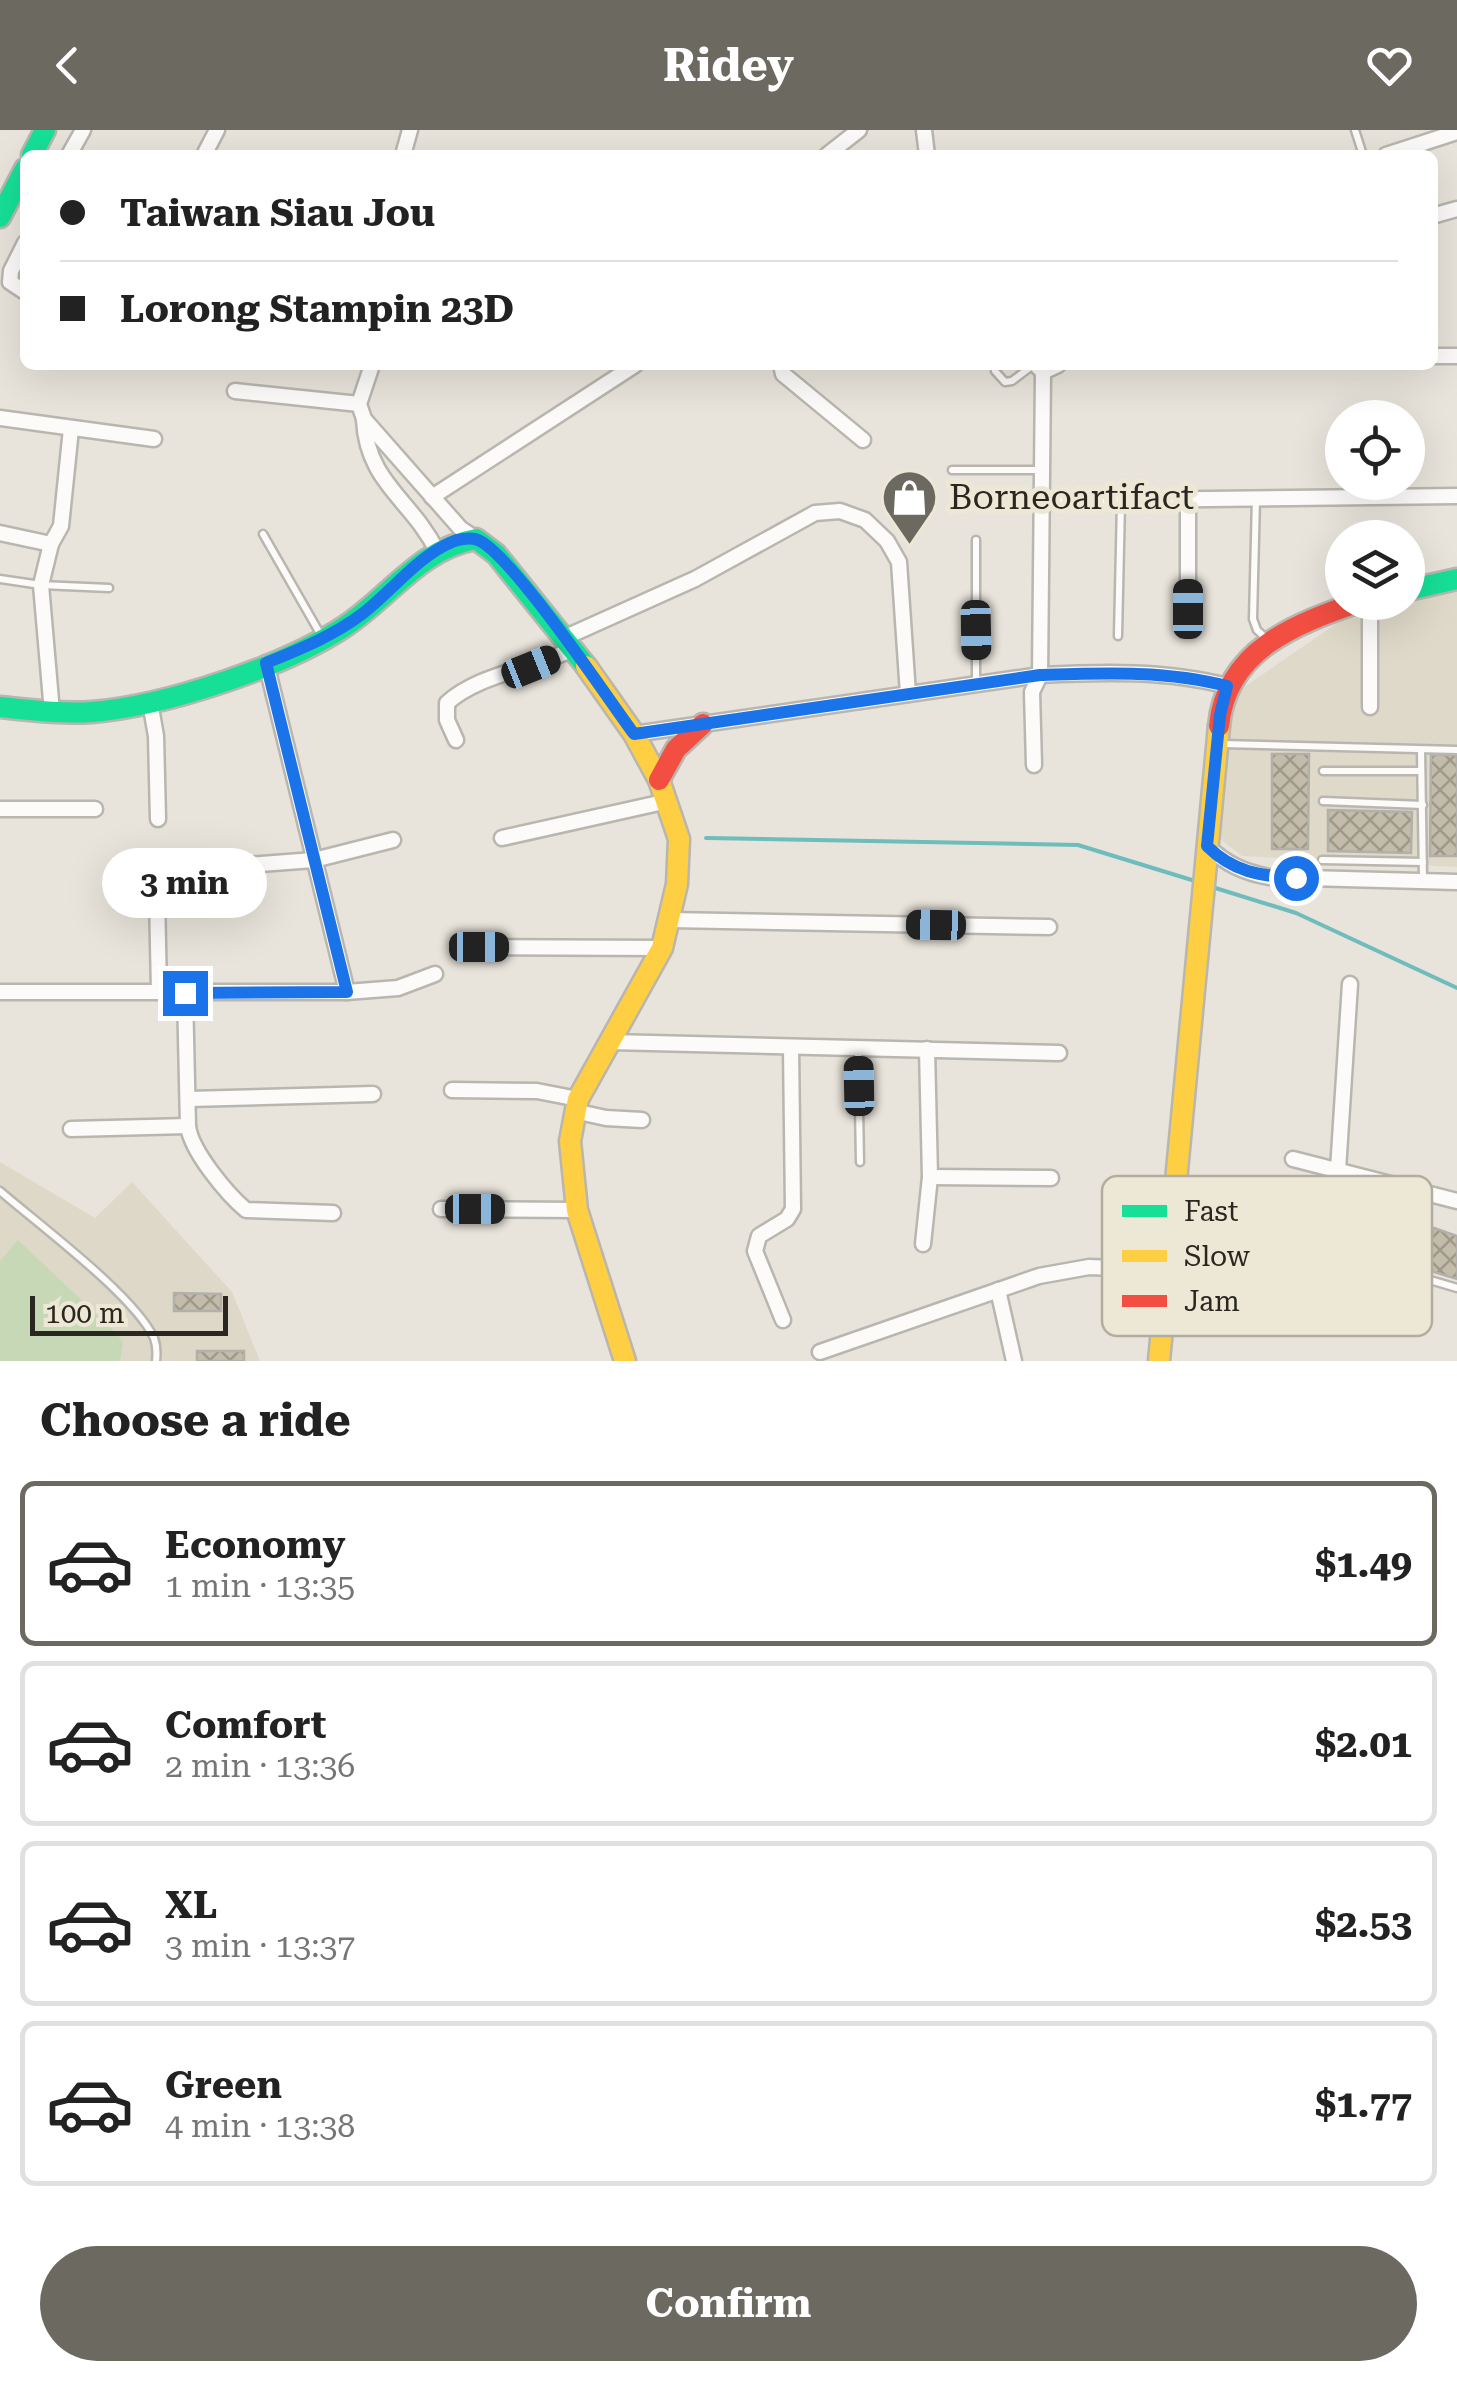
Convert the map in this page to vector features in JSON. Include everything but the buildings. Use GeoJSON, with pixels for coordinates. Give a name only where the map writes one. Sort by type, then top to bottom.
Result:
{"type":"FeatureCollection","features":[{"type":"Feature","properties":{"kind":"main road"},"geometry":{"type":"LineString","coordinates":[[0,217],[20,179]]}},
{"type":"Feature","properties":{"kind":"main road"},"geometry":{"type":"LineString","coordinates":[[0,707],[98,711],[150,702],[266,663],[323,638],[365,611],[450,542],[476,539],[496,554],[570,643],[634,734],[660,780],[679,839],[680,859],[662,948],[576,1105],[570,1141],[577,1210],[625,1361]]}},
{"type":"Feature","properties":{"kind":"main road"},"geometry":{"type":"LineString","coordinates":[[1425,586],[1457,578]]}},
{"type":"Feature","properties":{"kind":"main road"},"geometry":{"type":"LineString","coordinates":[[1177,1176],[1217,744],[1227,686],[1272,642],[1325,613]]}},
{"type":"Feature","properties":{"kind":"main road"},"geometry":{"type":"LineString","coordinates":[[660,780],[670,754],[703,724]]}},
{"type":"Feature","properties":{"kind":"main road"},"geometry":{"type":"LineString","coordinates":[[1159,1361],[1161,1336]]}},
{"type":"Feature","properties":{"kind":"street"},"geometry":{"type":"LineString","coordinates":[[833,150],[858,130]]}},
{"type":"Feature","properties":{"kind":"street"},"geometry":{"type":"LineString","coordinates":[[1401,150],[1457,132]]}},
{"type":"Feature","properties":{"kind":"street"},"geometry":{"type":"LineString","coordinates":[[20,252],[10,282],[20,289]]}},
{"type":"Feature","properties":{"kind":"street"},"geometry":{"type":"LineString","coordinates":[[371,370],[362,411],[365,443],[378,472],[422,524],[437,552]]}},
{"type":"Feature","properties":{"kind":"street"},"geometry":{"type":"LineString","coordinates":[[432,497],[628,370]]}},
{"type":"Feature","properties":{"kind":"street"},"geometry":{"type":"LineString","coordinates":[[782,370],[863,440]]}},
{"type":"Feature","properties":{"kind":"street"},"geometry":{"type":"LineString","coordinates":[[1034,765],[1032,692],[1040,675],[1043,370]]}},
{"type":"Feature","properties":{"kind":"street"},"geometry":{"type":"LineString","coordinates":[[236,392],[362,411],[432,497],[460,528],[476,539]]}},
{"type":"Feature","properties":{"kind":"street"},"geometry":{"type":"LineString","coordinates":[[0,418],[154,440]]}},
{"type":"Feature","properties":{"kind":"street"},"geometry":{"type":"LineString","coordinates":[[52,712],[41,585],[51,544],[61,526],[72,429]]}},
{"type":"Feature","properties":{"kind":"street"},"geometry":{"type":"LineString","coordinates":[[1042,501],[1457,496]]}},
{"type":"Feature","properties":{"kind":"street"},"geometry":{"type":"LineString","coordinates":[[1188,499],[1188,609]]}},
{"type":"Feature","properties":{"kind":"street"},"geometry":{"type":"LineString","coordinates":[[456,740],[446,720],[447,703],[459,691],[531,667],[815,513],[840,511],[864,520],[886,540],[898,562],[908,694]]}},
{"type":"Feature","properties":{"kind":"street"},"geometry":{"type":"LineString","coordinates":[[0,532],[51,544]]}},
{"type":"Feature","properties":{"kind":"street"},"geometry":{"type":"LineString","coordinates":[[1370,620],[1370,707]]}},
{"type":"Feature","properties":{"kind":"street"},"geometry":{"type":"LineString","coordinates":[[266,663],[347,992]]}},
{"type":"Feature","properties":{"kind":"street"},"geometry":{"type":"LineString","coordinates":[[634,734],[1040,675],[1108,672],[1227,686]]}},
{"type":"Feature","properties":{"kind":"street"},"geometry":{"type":"LineString","coordinates":[[150,702],[156,736],[158,819]]}},
{"type":"Feature","properties":{"kind":"street"},"geometry":{"type":"LineString","coordinates":[[502,838],[668,801]]}},
{"type":"Feature","properties":{"kind":"street"},"geometry":{"type":"LineString","coordinates":[[0,810],[95,808]]}},
{"type":"Feature","properties":{"kind":"street"},"geometry":{"type":"LineString","coordinates":[[220,867],[314,860],[393,840]]}},
{"type":"Feature","properties":{"kind":"street"},"geometry":{"type":"LineString","coordinates":[[1207,846],[1222,861],[1246,873],[1322,880],[1457,882]]}},
{"type":"Feature","properties":{"kind":"street"},"geometry":{"type":"LineString","coordinates":[[157,894],[159,992]]}},
{"type":"Feature","properties":{"kind":"street"},"geometry":{"type":"LineString","coordinates":[[670,920],[1049,927]]}},
{"type":"Feature","properties":{"kind":"street"},"geometry":{"type":"LineString","coordinates":[[479,947],[662,948]]}},
{"type":"Feature","properties":{"kind":"street"},"geometry":{"type":"LineString","coordinates":[[0,992],[347,992],[398,988],[435,974]]}},
{"type":"Feature","properties":{"kind":"street"},"geometry":{"type":"LineString","coordinates":[[1338,1170],[1350,984]]}},
{"type":"Feature","properties":{"kind":"street"},"geometry":{"type":"LineString","coordinates":[[185,993],[189,1138],[200,1155],[246,1210],[333,1213]]}},
{"type":"Feature","properties":{"kind":"street"},"geometry":{"type":"LineString","coordinates":[[610,1042],[1059,1053]]}},
{"type":"Feature","properties":{"kind":"street"},"geometry":{"type":"LineString","coordinates":[[783,1320],[756,1252],[759,1236],[787,1219],[793,1208],[792,1047]]}},
{"type":"Feature","properties":{"kind":"street"},"geometry":{"type":"LineString","coordinates":[[923,1244],[930,1177],[928,1050]]}},
{"type":"Feature","properties":{"kind":"street"},"geometry":{"type":"LineString","coordinates":[[452,1090],[536,1091],[606,1118],[642,1120]]}},
{"type":"Feature","properties":{"kind":"street"},"geometry":{"type":"LineString","coordinates":[[189,1099],[373,1094]]}},
{"type":"Feature","properties":{"kind":"street"},"geometry":{"type":"LineString","coordinates":[[71,1128],[188,1126]]}},
{"type":"Feature","properties":{"kind":"street"},"geometry":{"type":"LineString","coordinates":[[1293,1159],[1361,1176]]}},
{"type":"Feature","properties":{"kind":"street"},"geometry":{"type":"LineString","coordinates":[[930,1177],[1051,1178]]}},
{"type":"Feature","properties":{"kind":"street"},"geometry":{"type":"LineString","coordinates":[[1432,1195],[1457,1201]]}},
{"type":"Feature","properties":{"kind":"street"},"geometry":{"type":"LineString","coordinates":[[441,1209],[577,1210]]}},
{"type":"Feature","properties":{"kind":"street"},"geometry":{"type":"LineString","coordinates":[[820,1352],[1039,1276],[1102,1267]]}},
{"type":"Feature","properties":{"kind":"street"},"geometry":{"type":"LineString","coordinates":[[998,1290],[1014,1361]]}},
{"type":"Feature","properties":{"kind":"lane"},"geometry":{"type":"LineString","coordinates":[[995,371],[1005,382],[1012,382],[1037,370]]}},
{"type":"Feature","properties":{"kind":"lane"},"geometry":{"type":"LineString","coordinates":[[952,470],[1042,470]]}},
{"type":"Feature","properties":{"kind":"lane"},"geometry":{"type":"LineString","coordinates":[[1256,497],[1253,619],[1257,630],[1272,642]]}},
{"type":"Feature","properties":{"kind":"lane"},"geometry":{"type":"LineString","coordinates":[[1118,636],[1121,501]]}},
{"type":"Feature","properties":{"kind":"lane"},"geometry":{"type":"LineString","coordinates":[[263,534],[323,638]]}},
{"type":"Feature","properties":{"kind":"lane"},"geometry":{"type":"LineString","coordinates":[[976,540],[976,683]]}},
{"type":"Feature","properties":{"kind":"lane"},"geometry":{"type":"LineString","coordinates":[[0,579],[109,588]]}},
{"type":"Feature","properties":{"kind":"lane"},"geometry":{"type":"LineString","coordinates":[[1217,744],[1457,750]]}},
{"type":"Feature","properties":{"kind":"lane"},"geometry":{"type":"LineString","coordinates":[[1421,750],[1424,881]]}},
{"type":"Feature","properties":{"kind":"lane"},"geometry":{"type":"LineString","coordinates":[[1323,771],[1422,771]]}},
{"type":"Feature","properties":{"kind":"lane"},"geometry":{"type":"LineString","coordinates":[[1323,801],[1423,805]]}},
{"type":"Feature","properties":{"kind":"lane"},"geometry":{"type":"LineString","coordinates":[[1322,860],[1423,862]]}},
{"type":"Feature","properties":{"kind":"lane"},"geometry":{"type":"LineString","coordinates":[[858,1048],[860,1162]]}},
{"type":"Feature","properties":{"kind":"lane"},"geometry":{"type":"LineString","coordinates":[[0,1190],[110,1285],[153,1336],[156,1361]]}},
{"type":"Feature","properties":{"kind":"lane"},"geometry":{"type":"LineString","coordinates":[[1432,1281],[1457,1288]]}},
{"type":"Feature","properties":{"kind":"shaded area"},"geometry":{"type":"Polygon","coordinates":[[[1457,588],[1457,867],[1242,856],[1215,835],[1234,694],[1342,620],[1425,620],[1425,596],[1457,588]]]}},
{"type":"Feature","properties":{"kind":"shaded area"},"geometry":{"type":"Polygon","coordinates":[[[0,1162],[95,1218],[132,1182],[232,1292],[260,1361],[0,1361],[0,1162]]]}},
{"type":"Feature","properties":{"kind":"green space"},"geometry":{"type":"Polygon","coordinates":[[[18,1240],[118,1335],[123,1343],[120,1361],[0,1361],[0,1261],[18,1240]]]}},
{"type":"Feature","properties":{"kind":"waterway"},"geometry":{"type":"LineString","coordinates":[[706,838],[1078,845],[1195,881]]}},
{"type":"Feature","properties":{"kind":"waterway"},"geometry":{"type":"LineString","coordinates":[[1209,886],[1296,913],[1457,988]]}},
{"type":"Feature","properties":{"kind":"traffic: fast"},"geometry":{"type":"LineString","coordinates":[[35,150],[45,130]]}},
{"type":"Feature","properties":{"kind":"traffic: fast"},"geometry":{"type":"LineString","coordinates":[[0,217],[20,179]]}},
{"type":"Feature","properties":{"kind":"traffic: fast"},"geometry":{"type":"LineString","coordinates":[[0,707],[92,712],[154,702],[223,682],[319,642],[361,615],[421,563],[456,544],[476,539],[496,554],[586,666]]}},
{"type":"Feature","properties":{"kind":"traffic: fast"},"geometry":{"type":"LineString","coordinates":[[1425,586],[1457,579]]}},
{"type":"Feature","properties":{"kind":"traffic: slow"},"geometry":{"type":"LineString","coordinates":[[586,666],[634,734],[659,780],[679,839],[677,884],[662,948],[578,1099],[570,1141],[577,1210],[625,1361]]}},
{"type":"Feature","properties":{"kind":"traffic: slow"},"geometry":{"type":"LineString","coordinates":[[1176,1176],[1219,726]]}},
{"type":"Feature","properties":{"kind":"traffic: slow"},"geometry":{"type":"LineString","coordinates":[[1159,1361],[1161,1336]]}},
{"type":"Feature","properties":{"kind":"traffic: jam"},"geometry":{"type":"LineString","coordinates":[[1219,726],[1224,700],[1249,659],[1288,631],[1325,615]]}},
{"type":"Feature","properties":{"kind":"traffic: jam"},"geometry":{"type":"LineString","coordinates":[[659,780],[676,749],[703,724]]}},
{"type":"Feature","properties":{"kind":"place","name":"Borneoartifact"},"geometry":{"type":"Point","coordinates":[910,546]}},
{"type":"Feature","properties":{"kind":"route"},"geometry":{"type":"LineString","coordinates":[[185,993],[347,992],[266,663],[341,629],[427,558],[450,542],[460,540],[476,539],[496,554],[566,637],[634,734],[1040,675],[1108,672],[1227,686],[1220,715],[1207,846],[1222,861],[1246,873],[1296,878]]}}]}
